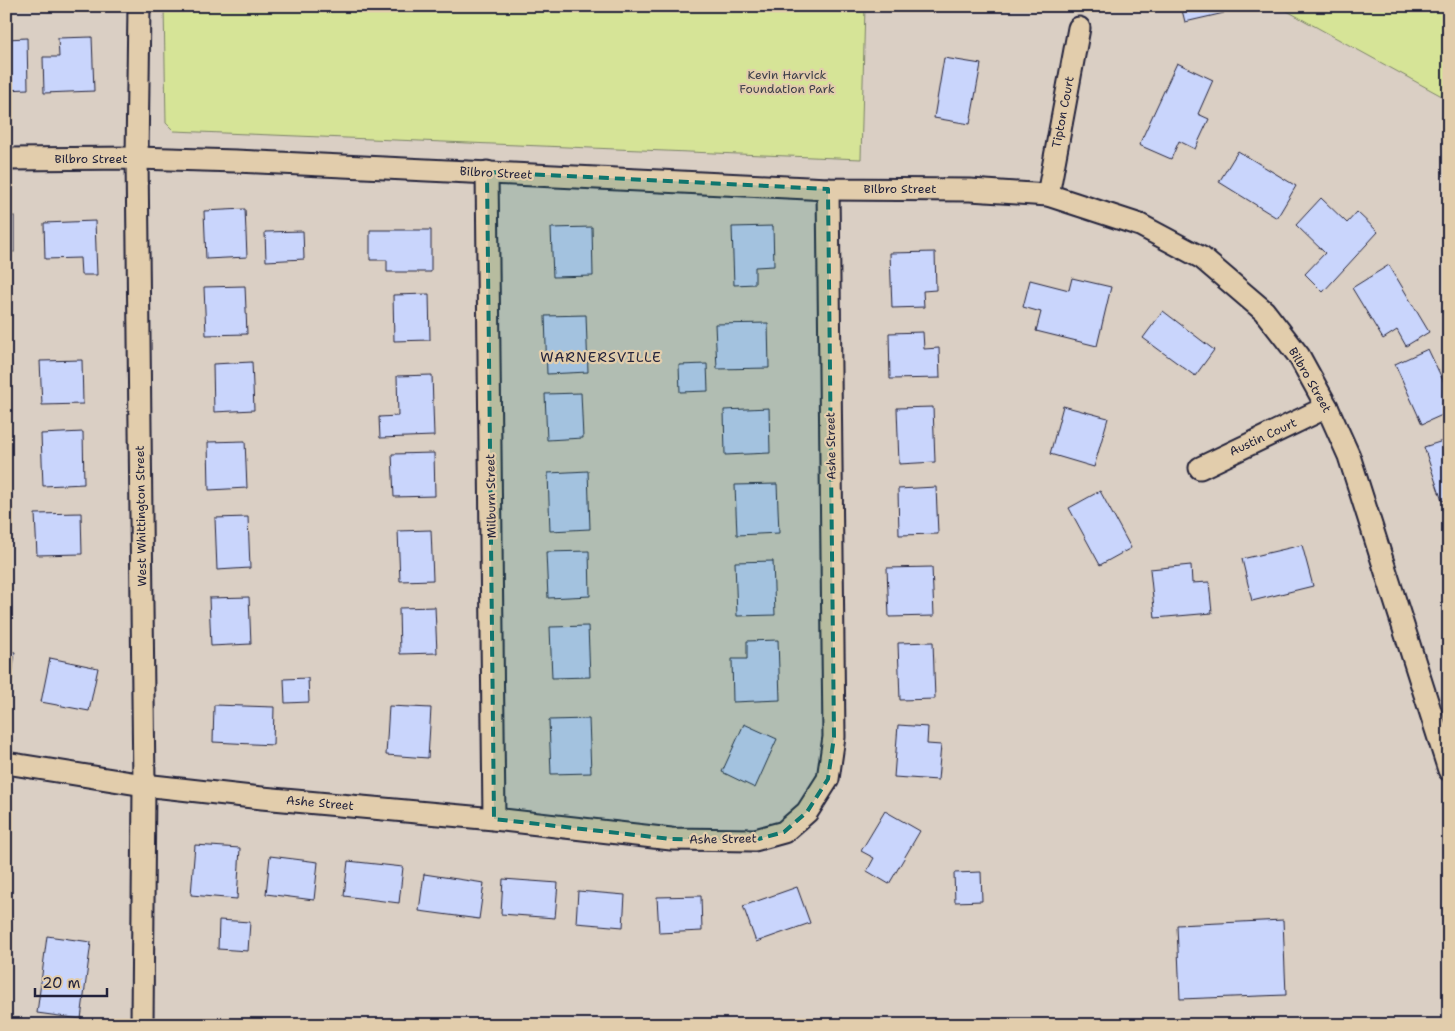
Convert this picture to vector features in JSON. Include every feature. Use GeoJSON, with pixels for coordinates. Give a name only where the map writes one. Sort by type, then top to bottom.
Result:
{"type":"FeatureCollection","features":[{"type":"Feature","properties":{"kind":"street","name":"West Whittington Street"},"geometry":{"type":"LineString","coordinates":[[139,6],[137,158],[144,784],[142,1025]]}},
{"type":"Feature","properties":{"kind":"street","name":"Tipton Court"},"geometry":{"type":"LineString","coordinates":[[1048,195],[1079,28]]}},
{"type":"Feature","properties":{"kind":"street","name":"Bilbro Street"},"geometry":{"type":"LineString","coordinates":[[6,159],[137,158],[487,172],[828,189],[970,190],[1048,195],[1140,225],[1202,258],[1264,311],[1298,356],[1327,407],[1349,456],[1449,770]]}},
{"type":"Feature","properties":{"kind":"street","name":"Milburn Street"},"geometry":{"type":"LineString","coordinates":[[487,172],[494,819]]}},
{"type":"Feature","properties":{"kind":"street","name":"Ashe Street"},"geometry":{"type":"LineString","coordinates":[[6,763],[144,784],[262,798],[494,819],[671,839],[755,840],[784,832],[807,812],[828,779],[834,737],[828,189]]}},
{"type":"Feature","properties":{"kind":"street","name":"Austin Court"},"geometry":{"type":"LineString","coordinates":[[1200,468],[1327,407]]}},
{"type":"Feature","properties":{"kind":"highlighted area"},"geometry":{"type":"Polygon","coordinates":[[[487,172],[828,189],[834,737],[828,779],[807,812],[784,832],[755,840],[671,839],[494,819],[487,172]]]}},
{"type":"Feature","properties":{"kind":"green space","name":"Kevin Harvick Foundation Park"},"geometry":{"type":"Polygon","coordinates":[[[164,6],[865,6],[861,159],[174,131],[166,123],[164,6]]]}},
{"type":"Feature","properties":{"kind":"green space"},"geometry":{"type":"Polygon","coordinates":[[[1278,6],[1449,6],[1449,100],[1278,6]]]}},
{"type":"Feature","properties":{"kind":"building"},"geometry":{"type":"Polygon","coordinates":[[[1181,6],[1222,6],[1224,13],[1185,22],[1181,6]]]}},
{"type":"Feature","properties":{"kind":"building"},"geometry":{"type":"Polygon","coordinates":[[[92,37],[94,91],[44,93],[43,57],[59,57],[58,38],[92,37]]]}},
{"type":"Feature","properties":{"kind":"building"},"geometry":{"type":"Polygon","coordinates":[[[27,38],[28,89],[6,90],[6,39],[27,38]]]}},
{"type":"Feature","properties":{"kind":"building"},"geometry":{"type":"Polygon","coordinates":[[[944,58],[981,64],[970,124],[934,118],[944,58]]]}},
{"type":"Feature","properties":{"kind":"building"},"geometry":{"type":"Polygon","coordinates":[[[1177,63],[1213,80],[1198,114],[1209,119],[1195,149],[1179,141],[1171,159],[1139,145],[1177,63]]]}},
{"type":"Feature","properties":{"kind":"building"},"geometry":{"type":"Polygon","coordinates":[[[1238,151],[1296,186],[1277,218],[1219,182],[1238,151]]]}},
{"type":"Feature","properties":{"kind":"building"},"geometry":{"type":"Polygon","coordinates":[[[1321,198],[1347,223],[1357,212],[1378,232],[1323,292],[1305,274],[1325,253],[1296,225],[1321,198]]]}},
{"type":"Feature","properties":{"kind":"building"},"geometry":{"type":"Polygon","coordinates":[[[245,209],[247,257],[206,259],[204,211],[245,209]]]}},
{"type":"Feature","properties":{"kind":"building"},"geometry":{"type":"Polygon","coordinates":[[[6,216],[14,216],[14,252],[6,252],[6,216]]]}},
{"type":"Feature","properties":{"kind":"building"},"geometry":{"type":"Polygon","coordinates":[[[95,221],[97,275],[81,275],[80,258],[45,259],[44,223],[95,221]]]}},
{"type":"Feature","properties":{"kind":"building"},"geometry":{"type":"Polygon","coordinates":[[[773,226],[774,266],[755,267],[755,284],[734,285],[732,227],[773,226]]]}},
{"type":"Feature","properties":{"kind":"building"},"geometry":{"type":"Polygon","coordinates":[[[592,227],[593,276],[553,277],[551,228],[592,227]]]}},
{"type":"Feature","properties":{"kind":"building"},"geometry":{"type":"Polygon","coordinates":[[[370,230],[431,230],[431,272],[387,272],[387,260],[370,260],[370,230]]]}},
{"type":"Feature","properties":{"kind":"building"},"geometry":{"type":"Polygon","coordinates":[[[303,231],[304,259],[266,261],[265,232],[303,231]]]}},
{"type":"Feature","properties":{"kind":"building"},"geometry":{"type":"Polygon","coordinates":[[[935,252],[936,290],[923,291],[924,307],[892,308],[890,253],[935,252]]]}},
{"type":"Feature","properties":{"kind":"building"},"geometry":{"type":"Polygon","coordinates":[[[1389,265],[1429,332],[1406,346],[1397,330],[1383,339],[1352,288],[1389,265]]]}},
{"type":"Feature","properties":{"kind":"building"},"geometry":{"type":"Polygon","coordinates":[[[1072,278],[1111,287],[1097,346],[1036,331],[1041,312],[1023,307],[1030,280],[1069,290],[1072,278]]]}},
{"type":"Feature","properties":{"kind":"building"},"geometry":{"type":"Polygon","coordinates":[[[245,286],[247,334],[206,335],[204,287],[245,286]]]}},
{"type":"Feature","properties":{"kind":"building"},"geometry":{"type":"Polygon","coordinates":[[[429,294],[430,340],[394,341],[393,295],[429,294]]]}},
{"type":"Feature","properties":{"kind":"building"},"geometry":{"type":"Polygon","coordinates":[[[1163,311],[1214,350],[1195,376],[1143,338],[1163,311]]]}},
{"type":"Feature","properties":{"kind":"building"},"geometry":{"type":"Polygon","coordinates":[[[586,315],[588,372],[547,374],[545,316],[586,315]]]}},
{"type":"Feature","properties":{"kind":"building"},"geometry":{"type":"Polygon","coordinates":[[[768,323],[769,368],[717,369],[715,324],[768,323]]]}},
{"type":"Feature","properties":{"kind":"building"},"geometry":{"type":"Polygon","coordinates":[[[923,332],[924,349],[939,348],[940,378],[890,379],[889,333],[923,332]]]}},
{"type":"Feature","properties":{"kind":"building"},"geometry":{"type":"Polygon","coordinates":[[[1428,349],[1449,393],[1449,412],[1422,424],[1395,364],[1428,349]]]}},
{"type":"Feature","properties":{"kind":"building"},"geometry":{"type":"Polygon","coordinates":[[[82,360],[83,404],[42,405],[40,361],[82,360]]]}},
{"type":"Feature","properties":{"kind":"building"},"geometry":{"type":"Polygon","coordinates":[[[252,362],[254,410],[214,412],[213,364],[252,362]]]}},
{"type":"Feature","properties":{"kind":"building"},"geometry":{"type":"Polygon","coordinates":[[[707,364],[708,391],[680,392],[679,365],[707,364]]]}},
{"type":"Feature","properties":{"kind":"building"},"geometry":{"type":"Polygon","coordinates":[[[432,375],[434,436],[380,438],[379,417],[398,416],[397,376],[432,375]]]}},
{"type":"Feature","properties":{"kind":"building"},"geometry":{"type":"Polygon","coordinates":[[[581,393],[583,438],[547,440],[545,394],[581,393]]]}},
{"type":"Feature","properties":{"kind":"building"},"geometry":{"type":"Polygon","coordinates":[[[1063,406],[1108,418],[1094,467],[1050,454],[1063,406]]]}},
{"type":"Feature","properties":{"kind":"building"},"geometry":{"type":"Polygon","coordinates":[[[933,407],[935,462],[899,464],[897,408],[933,407]]]}},
{"type":"Feature","properties":{"kind":"building"},"geometry":{"type":"Polygon","coordinates":[[[769,408],[770,453],[725,455],[724,410],[769,408]]]}},
{"type":"Feature","properties":{"kind":"building"},"geometry":{"type":"Polygon","coordinates":[[[83,432],[84,484],[43,486],[41,434],[83,432]]]}},
{"type":"Feature","properties":{"kind":"building"},"geometry":{"type":"Polygon","coordinates":[[[1449,439],[1449,499],[1442,501],[1424,447],[1449,439]]]}},
{"type":"Feature","properties":{"kind":"building"},"geometry":{"type":"Polygon","coordinates":[[[245,441],[247,488],[209,490],[208,442],[245,441]]]}},
{"type":"Feature","properties":{"kind":"building"},"geometry":{"type":"Polygon","coordinates":[[[434,453],[435,496],[394,497],[392,454],[434,453]]]}},
{"type":"Feature","properties":{"kind":"building"},"geometry":{"type":"Polygon","coordinates":[[[588,471],[590,529],[550,531],[548,473],[588,471]]]}},
{"type":"Feature","properties":{"kind":"building"},"geometry":{"type":"Polygon","coordinates":[[[777,484],[779,533],[737,535],[735,485],[777,484]]]}},
{"type":"Feature","properties":{"kind":"building"},"geometry":{"type":"Polygon","coordinates":[[[936,487],[938,534],[899,535],[898,489],[936,487]]]}},
{"type":"Feature","properties":{"kind":"building"},"geometry":{"type":"Polygon","coordinates":[[[1100,491],[1131,548],[1100,565],[1069,508],[1100,491]]]}},
{"type":"Feature","properties":{"kind":"building"},"geometry":{"type":"Polygon","coordinates":[[[81,513],[82,554],[37,555],[35,514],[81,513]]]}},
{"type":"Feature","properties":{"kind":"building"},"geometry":{"type":"Polygon","coordinates":[[[248,517],[250,568],[217,570],[215,518],[248,517]]]}},
{"type":"Feature","properties":{"kind":"building"},"geometry":{"type":"Polygon","coordinates":[[[431,530],[433,580],[400,581],[398,531],[431,530]]]}},
{"type":"Feature","properties":{"kind":"building"},"geometry":{"type":"Polygon","coordinates":[[[1302,545],[1313,586],[1252,601],[1242,559],[1302,545]]]}},
{"type":"Feature","properties":{"kind":"building"},"geometry":{"type":"Polygon","coordinates":[[[589,551],[590,596],[548,598],[546,552],[589,551]]]}},
{"type":"Feature","properties":{"kind":"building"},"geometry":{"type":"Polygon","coordinates":[[[773,561],[775,615],[737,616],[735,562],[773,561]]]}},
{"type":"Feature","properties":{"kind":"building"},"geometry":{"type":"Polygon","coordinates":[[[1191,565],[1192,583],[1209,582],[1212,613],[1155,618],[1150,569],[1191,565]]]}},
{"type":"Feature","properties":{"kind":"building"},"geometry":{"type":"Polygon","coordinates":[[[932,567],[934,616],[889,617],[887,568],[932,567]]]}},
{"type":"Feature","properties":{"kind":"building"},"geometry":{"type":"Polygon","coordinates":[[[249,597],[251,644],[211,646],[209,598],[249,597]]]}},
{"type":"Feature","properties":{"kind":"building"},"geometry":{"type":"Polygon","coordinates":[[[435,607],[437,653],[400,654],[399,608],[435,607]]]}},
{"type":"Feature","properties":{"kind":"building"},"geometry":{"type":"Polygon","coordinates":[[[588,626],[590,677],[552,678],[550,627],[588,626]]]}},
{"type":"Feature","properties":{"kind":"building"},"geometry":{"type":"Polygon","coordinates":[[[778,640],[780,700],[733,702],[732,659],[747,659],[747,641],[778,640]]]}},
{"type":"Feature","properties":{"kind":"building"},"geometry":{"type":"Polygon","coordinates":[[[933,642],[935,699],[900,700],[898,643],[933,642]]]}},
{"type":"Feature","properties":{"kind":"building"},"geometry":{"type":"Polygon","coordinates":[[[6,651],[15,652],[10,694],[6,694],[6,651]]]}},
{"type":"Feature","properties":{"kind":"building"},"geometry":{"type":"Polygon","coordinates":[[[50,658],[98,668],[89,711],[41,702],[50,658]]]}},
{"type":"Feature","properties":{"kind":"building"},"geometry":{"type":"Polygon","coordinates":[[[308,678],[309,702],[285,703],[284,679],[308,678]]]}},
{"type":"Feature","properties":{"kind":"building"},"geometry":{"type":"Polygon","coordinates":[[[214,705],[274,707],[273,745],[213,742],[214,705]]]}},
{"type":"Feature","properties":{"kind":"building"},"geometry":{"type":"Polygon","coordinates":[[[389,706],[431,708],[428,758],[386,755],[389,706]]]}},
{"type":"Feature","properties":{"kind":"building"},"geometry":{"type":"Polygon","coordinates":[[[589,719],[591,773],[551,774],[549,720],[589,719]]]}},
{"type":"Feature","properties":{"kind":"building"},"geometry":{"type":"Polygon","coordinates":[[[744,724],[777,739],[755,788],[722,772],[744,724]]]}},
{"type":"Feature","properties":{"kind":"building"},"geometry":{"type":"Polygon","coordinates":[[[898,725],[928,727],[927,744],[941,745],[938,780],[894,777],[898,725]]]}},
{"type":"Feature","properties":{"kind":"building"},"geometry":{"type":"Polygon","coordinates":[[[885,811],[920,831],[889,884],[867,871],[874,858],[861,851],[885,811]]]}},
{"type":"Feature","properties":{"kind":"building"},"geometry":{"type":"Polygon","coordinates":[[[195,845],[240,848],[237,899],[191,895],[195,845]]]}},
{"type":"Feature","properties":{"kind":"building"},"geometry":{"type":"Polygon","coordinates":[[[270,856],[318,862],[314,900],[266,894],[270,856]]]}},
{"type":"Feature","properties":{"kind":"building"},"geometry":{"type":"Polygon","coordinates":[[[348,861],[403,867],[399,903],[344,896],[348,861]]]}},
{"type":"Feature","properties":{"kind":"building"},"geometry":{"type":"Polygon","coordinates":[[[981,872],[982,901],[955,902],[954,873],[981,872]]]}},
{"type":"Feature","properties":{"kind":"building"},"geometry":{"type":"Polygon","coordinates":[[[424,874],[484,883],[479,919],[419,911],[424,874]]]}},
{"type":"Feature","properties":{"kind":"building"},"geometry":{"type":"Polygon","coordinates":[[[503,879],[558,883],[555,918],[501,914],[503,879]]]}},
{"type":"Feature","properties":{"kind":"building"},"geometry":{"type":"Polygon","coordinates":[[[797,887],[810,923],[756,942],[743,906],[797,887]]]}},
{"type":"Feature","properties":{"kind":"building"},"geometry":{"type":"Polygon","coordinates":[[[578,891],[625,895],[623,927],[576,923],[578,891]]]}},
{"type":"Feature","properties":{"kind":"building"},"geometry":{"type":"Polygon","coordinates":[[[701,896],[702,931],[659,933],[657,897],[701,896]]]}},
{"type":"Feature","properties":{"kind":"building"},"geometry":{"type":"Polygon","coordinates":[[[219,920],[250,922],[248,951],[218,949],[219,920]]]}},
{"type":"Feature","properties":{"kind":"building"},"geometry":{"type":"Polygon","coordinates":[[[1283,920],[1286,995],[1180,999],[1177,925],[1283,920]]]}},
{"type":"Feature","properties":{"kind":"building"},"geometry":{"type":"Polygon","coordinates":[[[47,936],[91,942],[81,1019],[37,1013],[47,936]]]}},
{"type":"Feature","properties":{"kind":"district","name":"WARNERSVILLE"},"geometry":{"type":"Point","coordinates":[601,357]}}]}
